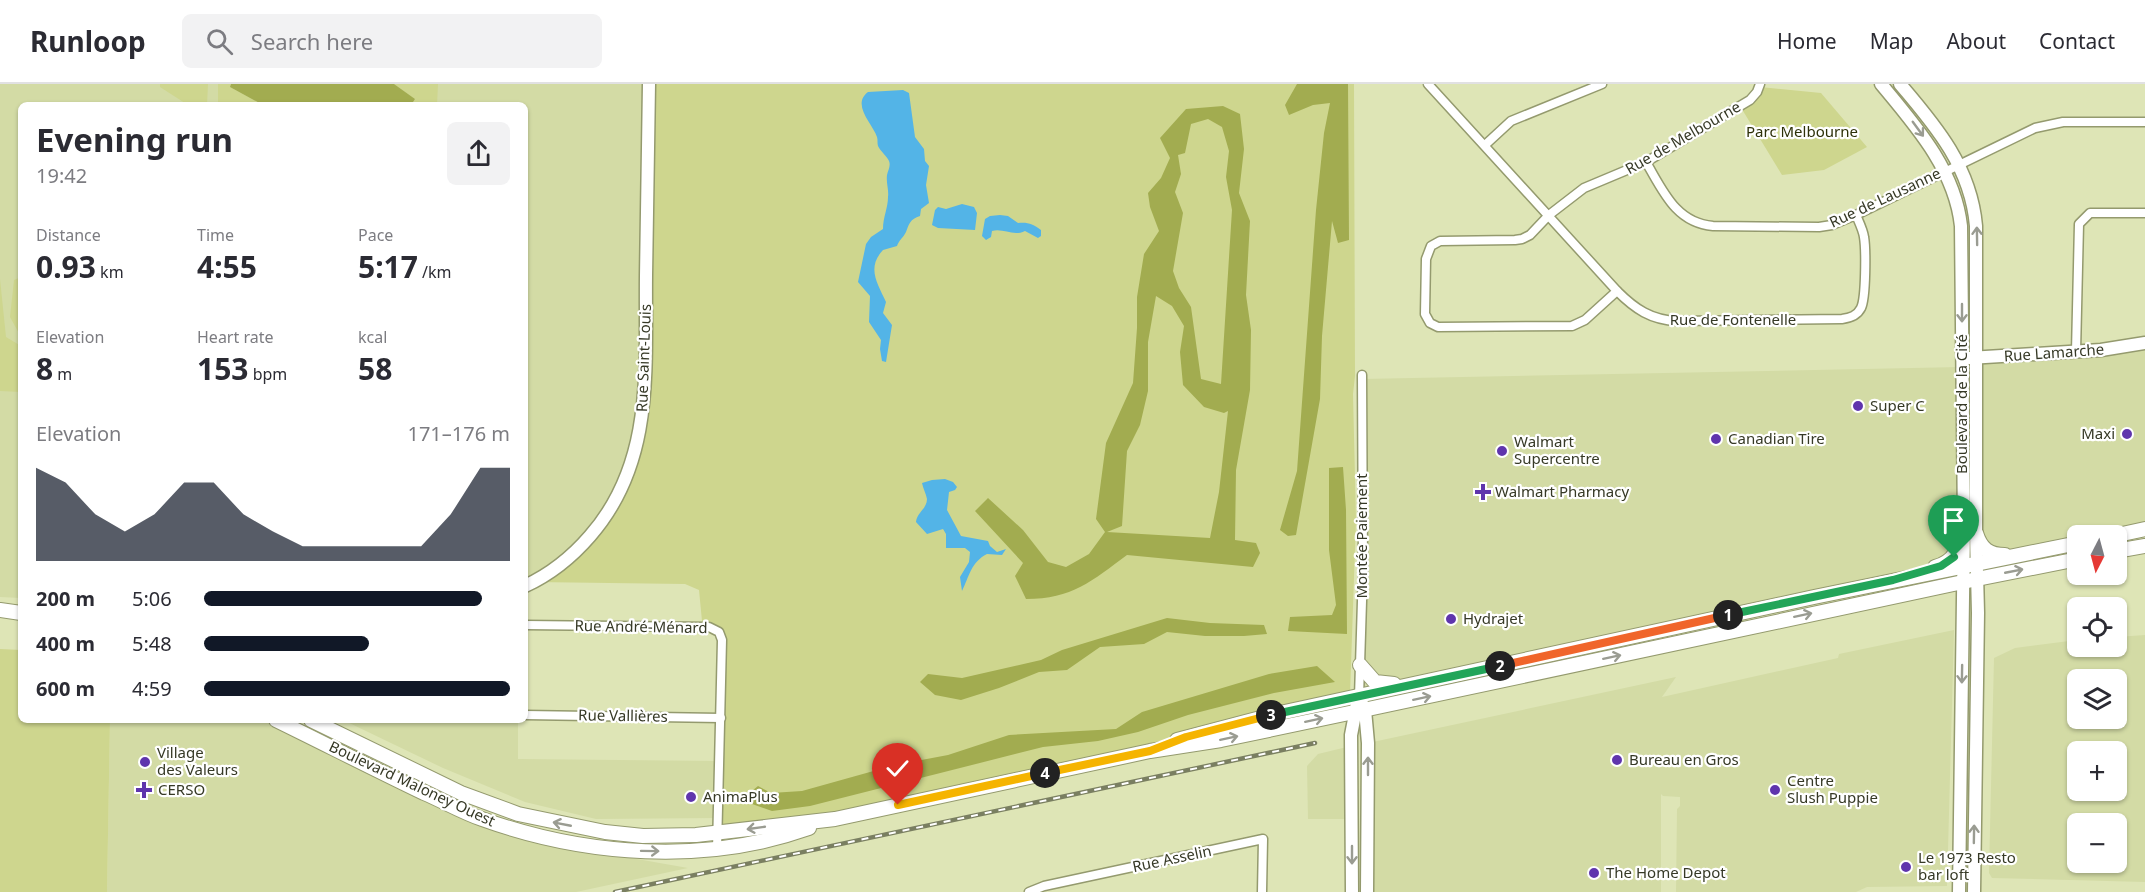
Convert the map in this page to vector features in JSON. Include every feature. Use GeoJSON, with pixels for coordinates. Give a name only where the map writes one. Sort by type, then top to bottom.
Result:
{"type":"FeatureCollection","features":[{"type":"Feature","properties":{"kind":"main road"},"geometry":{"type":"LineString","coordinates":[[1893,580],[1941,566],[1952,559],[1958,549],[1964,524]]}},
{"type":"Feature","properties":{"kind":"main road"},"geometry":{"type":"LineString","coordinates":[[2127,533],[2145,529]]}},
{"type":"Feature","properties":{"kind":"main road"},"geometry":{"type":"LineString","coordinates":[[1976,533],[1981,546],[1992,554],[2019,555]]}},
{"type":"Feature","properties":{"kind":"main road","name":"Boulevard Maloney Ouest"},"geometry":{"type":"LineString","coordinates":[[1359,706],[1426,682],[1893,580],[2067,545]]}},
{"type":"Feature","properties":{"kind":"main road"},"geometry":{"type":"LineString","coordinates":[[2127,549],[2145,546]]}},
{"type":"Feature","properties":{"kind":"main road","name":"Boulevard Maloney Ouest"},"geometry":{"type":"LineString","coordinates":[[317,723],[461,793],[529,817],[605,832],[643,836],[718,833],[835,819],[1150,751],[1186,737],[1243,721],[1359,706],[2067,561]]}},
{"type":"Feature","properties":{"kind":"main road"},"geometry":{"type":"LineString","coordinates":[[0,610],[18,613]]}},
{"type":"Feature","properties":{"kind":"main road"},"geometry":{"type":"LineString","coordinates":[[1360,665],[1370,678],[1381,684],[1426,682]]}},
{"type":"Feature","properties":{"kind":"main road","name":"Boulevard Maloney Ouest"},"geometry":{"type":"LineString","coordinates":[[282,723],[480,818],[505,827],[567,842],[628,851],[717,849],[796,833],[835,819]]}},
{"type":"Feature","properties":{"kind":"street","name":"Rue Saint-Louis"},"geometry":{"type":"LineString","coordinates":[[528,584],[566,561],[592,533],[621,490],[636,450],[643,402],[645,346],[649,84]]}},
{"type":"Feature","properties":{"kind":"street","name":"Rue de Fontenelle"},"geometry":{"type":"LineString","coordinates":[[1428,84],[1617,291],[1629,303],[1652,318],[1669,321],[1849,318],[1854,316],[1861,308],[1864,296],[1864,236],[1856,215]]}},
{"type":"Feature","properties":{"kind":"street"},"geometry":{"type":"LineString","coordinates":[[1485,145],[1511,121],[1602,84]]}},
{"type":"Feature","properties":{"kind":"street","name":"Rue de Melbourne"},"geometry":{"type":"LineString","coordinates":[[1617,291],[1585,321],[1572,326],[1445,328],[1430,323],[1425,314],[1426,260],[1431,246],[1445,241],[1522,239],[1530,235],[1549,215],[1584,188],[1646,162],[1750,100],[1760,84]]}},
{"type":"Feature","properties":{"kind":"street","name":"Boulevard de la Cité"},"geometry":{"type":"LineString","coordinates":[[1881,84],[1915,125],[1944,171],[1956,194],[1961,226],[1964,524],[1970,565],[1975,757],[1974,892]]}},
{"type":"Feature","properties":{"kind":"street","name":"Boulevard de la Cité"},"geometry":{"type":"LineString","coordinates":[[1900,84],[1928,117],[1959,164],[1971,192],[1976,218],[1976,533],[1970,565]]}},
{"type":"Feature","properties":{"kind":"street","name":"Rue de Lausanne"},"geometry":{"type":"LineString","coordinates":[[1646,162],[1674,208],[1684,217],[1698,224],[1808,228],[1832,225],[1856,215],[2043,125],[2071,122],[2145,122]]}},
{"type":"Feature","properties":{"kind":"street"},"geometry":{"type":"LineString","coordinates":[[2076,352],[2079,224],[2085,216],[2095,212],[2145,213]]}},
{"type":"Feature","properties":{"kind":"street","name":"Rue Lamarche"},"geometry":{"type":"LineString","coordinates":[[1962,358],[2114,349],[2145,343]]}},
{"type":"Feature","properties":{"kind":"street","name":"Montée Paiement"},"geometry":{"type":"LineString","coordinates":[[1352,892],[1351,746],[1359,706],[1363,569],[1362,375]]}},
{"type":"Feature","properties":{"kind":"street","name":"Boulevard de la Cité"},"geometry":{"type":"LineString","coordinates":[[1959,892],[1960,757],[1970,580]]}},
{"type":"Feature","properties":{"kind":"street","name":"Rue André-Ménard"},"geometry":{"type":"LineString","coordinates":[[528,625],[713,628],[719,632],[722,640],[717,849]]}},
{"type":"Feature","properties":{"kind":"street","name":"Montée Paiement"},"geometry":{"type":"LineString","coordinates":[[1359,706],[1368,743],[1367,892]]}},
{"type":"Feature","properties":{"kind":"street","name":"Rue Vallières"},"geometry":{"type":"LineString","coordinates":[[528,715],[721,717]]}},
{"type":"Feature","properties":{"kind":"street"},"geometry":{"type":"LineString","coordinates":[[1960,757],[1975,757]]}},
{"type":"Feature","properties":{"kind":"street","name":"Rue Asselin"},"geometry":{"type":"LineString","coordinates":[[1029,892],[1044,886],[1263,839],[1263,892]]}},
{"type":"Feature","properties":{"kind":"shaded area"},"geometry":{"type":"Polygon","coordinates":[[[0,84],[649,84],[643,402],[621,490],[566,561],[528,583],[528,102],[18,102],[18,598],[0,597],[0,84]]]}},
{"type":"Feature","properties":{"kind":"shaded area"},"geometry":{"type":"Polygon","coordinates":[[[2145,343],[2145,529],[2127,532],[2127,525],[2067,525],[2067,545],[1359,697],[1362,379],[1961,367],[1962,358],[2145,343]]]}},
{"type":"Feature","properties":{"kind":"shaded area"},"geometry":{"type":"Polygon","coordinates":[[[1954,630],[1947,886],[1867,887],[1856,892],[1676,892],[1677,809],[1680,806],[1680,797],[1661,794],[1661,892],[1367,892],[1368,743],[1676,677],[1662,697],[1838,658],[1839,654],[1954,630]]]}},
{"type":"Feature","properties":{"kind":"shaded area"},"geometry":{"type":"Polygon","coordinates":[[[2145,635],[2145,882],[1992,878],[1989,873],[1994,658],[2015,648],[2067,641],[2067,657],[2127,657],[2127,636],[2145,635]]]}},
{"type":"Feature","properties":{"kind":"shaded area"},"geometry":{"type":"Polygon","coordinates":[[[110,723],[270,723],[450,814],[529,840],[688,868],[576,892],[107,892],[110,723]]]}},
{"type":"Feature","properties":{"kind":"shaded area"},"geometry":{"type":"Polygon","coordinates":[[[349,723],[518,723],[518,759],[720,761],[718,818],[596,819],[525,802],[443,768],[349,723]]]}},
{"type":"Feature","properties":{"kind":"shaded area"},"geometry":{"type":"Polygon","coordinates":[[[1351,746],[1352,819],[1308,819],[1307,766],[1318,754],[1351,746]]]}},
{"type":"Feature","properties":{"kind":"green space"},"geometry":{"type":"Polygon","coordinates":[[[160,84],[208,84],[207,102],[183,102],[160,87],[160,84]]]}},
{"type":"Feature","properties":{"kind":"green space"},"geometry":{"type":"Polygon","coordinates":[[[218,84],[231,84],[230,87],[258,102],[218,102],[218,84]]]}},
{"type":"Feature","properties":{"kind":"green space"},"geometry":{"type":"Polygon","coordinates":[[[231,84],[394,84],[415,99],[413,102],[258,102],[230,87],[231,84]]]}},
{"type":"Feature","properties":{"kind":"green space"},"geometry":{"type":"Polygon","coordinates":[[[394,84],[438,84],[437,102],[413,102],[415,99],[394,84]]]}},
{"type":"Feature","properties":{"kind":"green space"},"geometry":{"type":"Polygon","coordinates":[[[649,84],[1354,84],[1355,376],[1353,394],[1356,520],[1350,694],[1150,751],[962,791],[718,833],[722,640],[702,621],[699,590],[685,584],[534,582],[598,526],[638,444],[649,84]]]}},
{"type":"Feature","properties":{"kind":"green space"},"geometry":{"type":"Polygon","coordinates":[[[1297,84],[1348,84],[1349,240],[1338,243],[1332,221],[1322,336],[1320,399],[1296,535],[1288,536],[1280,530],[1297,471],[1316,210],[1324,133],[1330,103],[1313,105],[1289,115],[1285,105],[1297,84]]]}},
{"type":"Feature","properties":{"kind":"green space","name":"Parc Melbourne"},"geometry":{"type":"Polygon","coordinates":[[[1760,87],[1821,93],[1867,147],[1824,170],[1782,175],[1740,106],[1760,87]]]}},
{"type":"Feature","properties":{"kind":"green space"},"geometry":{"type":"Polygon","coordinates":[[[1223,106],[1240,114],[1244,149],[1239,193],[1250,221],[1246,295],[1251,330],[1250,390],[1236,470],[1235,540],[1256,543],[1260,553],[1253,567],[1127,555],[1081,587],[1056,596],[1026,599],[1015,576],[1023,563],[975,511],[988,498],[1023,530],[1048,562],[1066,567],[1089,554],[1105,532],[1096,519],[1106,443],[1133,383],[1137,297],[1144,254],[1159,231],[1150,207],[1148,193],[1161,178],[1170,158],[1160,138],[1186,109],[1223,106]],[[1208,119],[1191,124],[1185,153],[1178,155],[1181,174],[1175,192],[1183,213],[1173,271],[1179,288],[1191,307],[1201,379],[1221,384],[1232,210],[1226,177],[1229,151],[1222,127],[1208,119]],[[1156,296],[1148,342],[1148,391],[1140,425],[1127,451],[1122,526],[1107,532],[1210,538],[1219,492],[1228,411],[1224,413],[1204,407],[1183,385],[1180,352],[1184,326],[1172,306],[1156,296]]]}},
{"type":"Feature","properties":{"kind":"green space"},"geometry":{"type":"Polygon","coordinates":[[[18,278],[18,332],[10,317],[14,280],[18,278]]]}},
{"type":"Feature","properties":{"kind":"green space"},"geometry":{"type":"Polygon","coordinates":[[[0,279],[6,337],[18,344],[18,392],[0,391],[0,279]]]}},
{"type":"Feature","properties":{"kind":"green space"},"geometry":{"type":"Polygon","coordinates":[[[1343,467],[1346,510],[1347,634],[1288,631],[1290,617],[1332,615],[1336,605],[1329,550],[1329,468],[1343,467]]]}},
{"type":"Feature","properties":{"kind":"green space"},"geometry":{"type":"Polygon","coordinates":[[[1167,618],[1210,623],[1264,625],[1267,634],[1205,636],[1167,632],[1144,644],[1100,647],[1067,670],[1039,672],[961,700],[935,695],[920,682],[928,674],[962,678],[1041,660],[1062,650],[1167,618]]]}},
{"type":"Feature","properties":{"kind":"green space"},"geometry":{"type":"Polygon","coordinates":[[[0,649],[18,650],[18,723],[110,723],[107,892],[0,892],[0,649]]]}},
{"type":"Feature","properties":{"kind":"green space"},"geometry":{"type":"Polygon","coordinates":[[[1317,666],[1335,682],[1274,693],[1188,715],[1138,732],[1098,741],[1043,747],[810,806],[772,811],[741,800],[758,786],[771,793],[802,791],[895,765],[948,755],[1009,735],[1116,729],[1142,712],[1269,674],[1317,666]]]}},
{"type":"Feature","properties":{"kind":"water"},"geometry":{"type":"Polygon","coordinates":[[[903,90],[909,93],[915,137],[924,149],[925,161],[929,166],[926,185],[929,203],[921,209],[920,216],[910,222],[897,246],[883,250],[875,263],[875,276],[886,302],[883,313],[892,325],[886,362],[882,361],[881,340],[869,322],[870,296],[858,282],[866,244],[871,237],[883,229],[888,201],[887,175],[890,163],[878,146],[877,137],[862,109],[862,103],[863,97],[868,92],[903,90]]]}},
{"type":"Feature","properties":{"kind":"water"},"geometry":{"type":"Polygon","coordinates":[[[962,204],[974,207],[977,213],[975,230],[938,228],[932,225],[935,210],[938,207],[946,209],[962,204]]]}},
{"type":"Feature","properties":{"kind":"water"},"geometry":{"type":"Polygon","coordinates":[[[1000,215],[1008,216],[1018,223],[1033,225],[1041,230],[1041,236],[1038,238],[1025,231],[1016,233],[996,230],[992,231],[991,237],[986,240],[982,236],[985,219],[1000,215]]]}},
{"type":"Feature","properties":{"kind":"water"},"geometry":{"type":"Polygon","coordinates":[[[945,479],[953,482],[957,487],[949,492],[947,510],[961,536],[988,541],[997,552],[1006,549],[1002,555],[987,554],[977,561],[962,591],[960,577],[969,562],[970,552],[965,548],[946,548],[946,534],[943,529],[927,534],[916,522],[927,502],[922,483],[945,479]]]}},
{"type":"Feature","properties":{"kind":"railway"},"geometry":{"type":"LineString","coordinates":[[615,892],[1315,743]]}},
{"type":"Feature","properties":{"kind":"place","name":"Super C"},"geometry":{"type":"Point","coordinates":[1858,406]}},
{"type":"Feature","properties":{"kind":"place","name":"Maxi"},"geometry":{"type":"Point","coordinates":[2127,434]}},
{"type":"Feature","properties":{"kind":"place","name":"Canadian Tire"},"geometry":{"type":"Point","coordinates":[1716,439]}},
{"type":"Feature","properties":{"kind":"place","name":"Walmart Supercentre"},"geometry":{"type":"Point","coordinates":[1502,451]}},
{"type":"Feature","properties":{"kind":"place","name":"Walmart Pharmacy"},"geometry":{"type":"Point","coordinates":[1483,492]}},
{"type":"Feature","properties":{"kind":"place","name":"Hydrajet"},"geometry":{"type":"Point","coordinates":[1451,619]}},
{"type":"Feature","properties":{"kind":"place","name":"Bureau en Gros"},"geometry":{"type":"Point","coordinates":[1617,760]}},
{"type":"Feature","properties":{"kind":"place","name":"Village des Valeurs"},"geometry":{"type":"Point","coordinates":[145,762]}},
{"type":"Feature","properties":{"kind":"place","name":"CERSO"},"geometry":{"type":"Point","coordinates":[144,790]}},
{"type":"Feature","properties":{"kind":"place","name":"Centre Slush Puppie"},"geometry":{"type":"Point","coordinates":[1775,790]}},
{"type":"Feature","properties":{"kind":"place","name":"AnimaPlus"},"geometry":{"type":"Point","coordinates":[691,797]}},
{"type":"Feature","properties":{"kind":"place","name":"Le 1973 Resto bar loft"},"geometry":{"type":"Point","coordinates":[1906,867]}},
{"type":"Feature","properties":{"kind":"place","name":"The Home Depot"},"geometry":{"type":"Point","coordinates":[1594,873]}},
{"type":"Feature","properties":{"kind":"route"},"geometry":{"type":"LineString","coordinates":[[898,805],[1150,751],[1186,737],[1243,721],[1893,580],[1941,566],[1954,557]]}}]}
